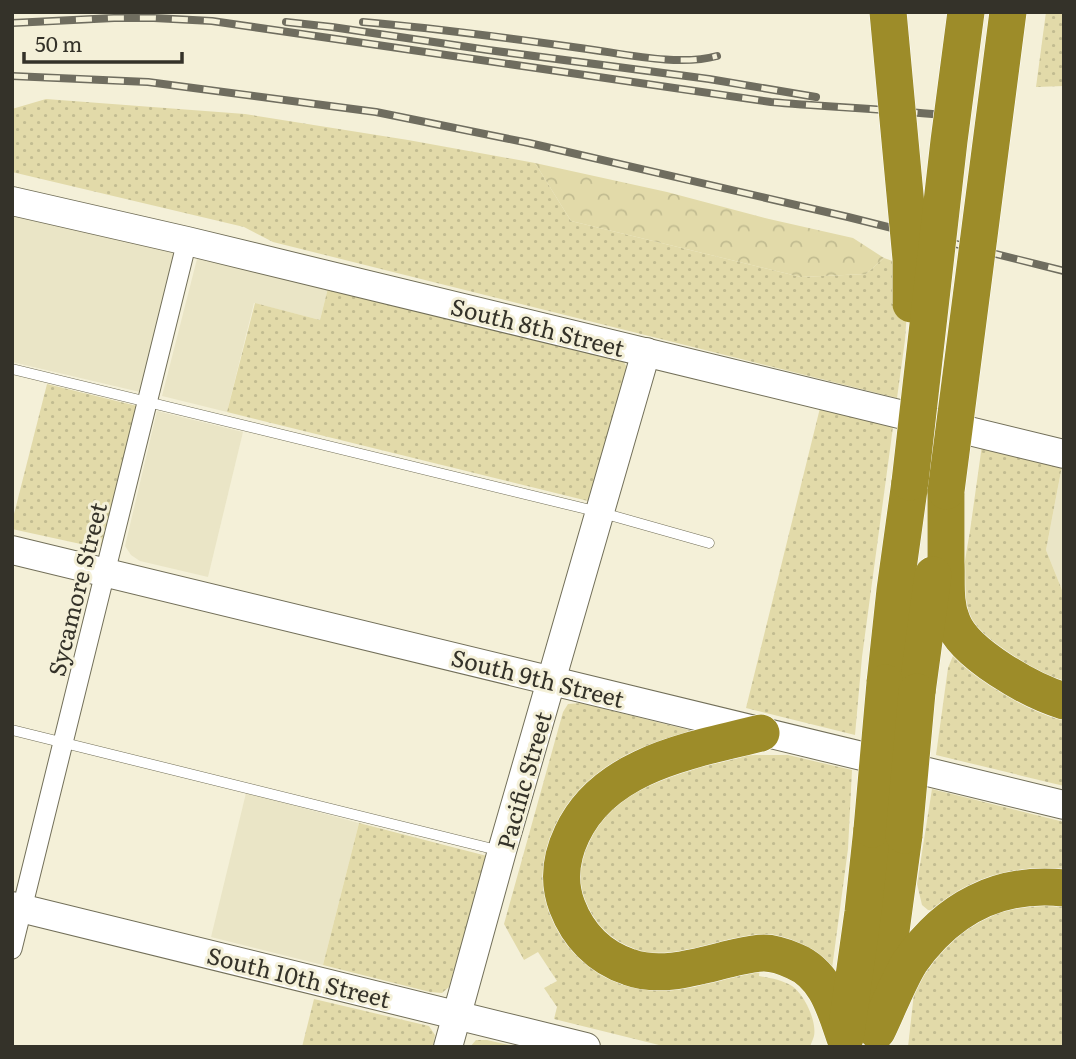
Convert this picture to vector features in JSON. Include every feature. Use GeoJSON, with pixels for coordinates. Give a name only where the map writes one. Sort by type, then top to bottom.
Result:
{"type":"FeatureCollection","features":[{"type":"Feature","properties":{"kind":"highway"},"geometry":{"type":"LineString","coordinates":[[888,12],[911,259],[910,482]]}},
{"type":"Feature","properties":{"kind":"highway"},"geometry":{"type":"LineString","coordinates":[[863,1042],[863,912],[888,832],[901,688],[895,590],[966,12]]}},
{"type":"Feature","properties":{"kind":"highway"},"geometry":{"type":"LineString","coordinates":[[901,688],[930,595],[1008,12]]}},
{"type":"Feature","properties":{"kind":"highway"},"geometry":{"type":"LineString","coordinates":[[946,491],[947,601],[952,622],[963,639],[1003,671],[1032,688],[1064,701]]}},
{"type":"Feature","properties":{"kind":"highway"},"geometry":{"type":"LineString","coordinates":[[761,733],[692,750],[648,765],[614,784],[592,804],[575,827],[566,846],[562,867],[565,901],[573,921],[597,951],[630,968],[669,972],[764,953],[799,963],[825,988],[863,1042]]}},
{"type":"Feature","properties":{"kind":"highway"},"geometry":{"type":"LineString","coordinates":[[863,1042],[909,964],[949,919],[976,902],[1001,892],[1029,887],[1064,888]]}},
{"type":"Feature","properties":{"kind":"street","name":"South 8th Street"},"geometry":{"type":"LineString","coordinates":[[12,201],[1064,454]]}},
{"type":"Feature","properties":{"kind":"street","name":"Sycamore Street"},"geometry":{"type":"LineString","coordinates":[[12,949],[17,907],[63,743],[187,241]]}},
{"type":"Feature","properties":{"kind":"street","name":"Pacific Street"},"geometry":{"type":"LineString","coordinates":[[448,1047],[646,352]]}},
{"type":"Feature","properties":{"kind":"street","name":"South 9th Street"},"geometry":{"type":"LineString","coordinates":[[12,550],[1064,805]]}},
{"type":"Feature","properties":{"kind":"street","name":"South 10th Street"},"geometry":{"type":"LineString","coordinates":[[17,907],[586,1047]]}},
{"type":"Feature","properties":{"kind":"lane"},"geometry":{"type":"LineString","coordinates":[[12,369],[599,512],[709,543]]}},
{"type":"Feature","properties":{"kind":"lane"},"geometry":{"type":"LineString","coordinates":[[12,730],[502,851]]}},
{"type":"Feature","properties":{"kind":"shaded area"},"geometry":{"type":"Polygon","coordinates":[[[12,209],[175,252],[140,392],[12,362],[12,209]]]}},
{"type":"Feature","properties":{"kind":"shaded area"},"geometry":{"type":"Polygon","coordinates":[[[204,255],[329,284],[320,320],[254,303],[227,412],[162,396],[197,259],[204,255]]]}},
{"type":"Feature","properties":{"kind":"shaded area"},"geometry":{"type":"Polygon","coordinates":[[[157,411],[243,432],[208,577],[140,561],[131,555],[125,546],[157,411]]]}},
{"type":"Feature","properties":{"kind":"shaded area"},"geometry":{"type":"Polygon","coordinates":[[[1064,466],[1064,595],[1046,550],[1064,466]]]}},
{"type":"Feature","properties":{"kind":"shaded area"},"geometry":{"type":"Polygon","coordinates":[[[246,793],[359,823],[323,965],[211,937],[246,793]]]}},
{"type":"Feature","properties":{"kind":"green space"},"geometry":{"type":"Polygon","coordinates":[[[1046,12],[1064,12],[1064,86],[1036,87],[1046,12]]]}},
{"type":"Feature","properties":{"kind":"green space"},"geometry":{"type":"Polygon","coordinates":[[[46,99],[245,114],[535,163],[571,221],[801,277],[866,274],[884,258],[910,267],[905,340],[897,398],[273,242],[244,227],[12,172],[12,109],[46,99]]]}},
{"type":"Feature","properties":{"kind":"green space"},"geometry":{"type":"Polygon","coordinates":[[[535,163],[853,238],[884,258],[866,274],[801,277],[571,221],[535,163]]]}},
{"type":"Feature","properties":{"kind":"green space"},"geometry":{"type":"Polygon","coordinates":[[[329,284],[621,357],[629,371],[592,502],[227,412],[255,303],[320,320],[329,284]]]}},
{"type":"Feature","properties":{"kind":"green space"},"geometry":{"type":"Polygon","coordinates":[[[47,384],[137,406],[104,541],[99,548],[12,529],[47,384]]]}},
{"type":"Feature","properties":{"kind":"green space"},"geometry":{"type":"Polygon","coordinates":[[[820,408],[893,427],[862,657],[855,735],[746,708],[820,408]]]}},
{"type":"Feature","properties":{"kind":"green space"},"geometry":{"type":"Polygon","coordinates":[[[982,445],[1062,466],[1046,550],[1064,595],[1064,681],[1022,663],[993,645],[972,623],[966,611],[964,571],[982,445]]]}},
{"type":"Feature","properties":{"kind":"green space"},"geometry":{"type":"Polygon","coordinates":[[[957,646],[1064,712],[1064,786],[936,755],[948,668],[957,646]]]}},
{"type":"Feature","properties":{"kind":"green space"},"geometry":{"type":"Polygon","coordinates":[[[581,703],[697,732],[558,846],[594,963],[760,968],[759,976],[792,986],[805,1001],[812,1016],[814,1030],[810,1047],[667,1047],[554,1019],[557,1007],[544,988],[557,981],[538,952],[524,960],[504,924],[563,712],[568,704],[581,703]]]}},
{"type":"Feature","properties":{"kind":"green space"},"geometry":{"type":"Polygon","coordinates":[[[788,755],[852,770],[848,849],[831,976],[671,963],[604,941],[577,898],[579,851],[607,807],[705,758],[788,755]]]}},
{"type":"Feature","properties":{"kind":"green space"},"geometry":{"type":"Polygon","coordinates":[[[932,789],[1064,822],[1064,879],[944,912],[928,910],[922,905],[917,884],[932,789]]]}},
{"type":"Feature","properties":{"kind":"green space"},"geometry":{"type":"Polygon","coordinates":[[[359,823],[487,856],[449,987],[442,993],[323,965],[359,823]]]}},
{"type":"Feature","properties":{"kind":"green space"},"geometry":{"type":"Polygon","coordinates":[[[1064,901],[1064,1047],[908,1047],[914,993],[948,939],[978,918],[1011,905],[1064,901]]]}},
{"type":"Feature","properties":{"kind":"green space"},"geometry":{"type":"Polygon","coordinates":[[[314,999],[429,1026],[435,1035],[433,1047],[302,1047],[314,999]]]}},
{"type":"Feature","properties":{"kind":"green space"},"geometry":{"type":"Polygon","coordinates":[[[476,1040],[487,1040],[517,1047],[470,1047],[476,1040]]]}},
{"type":"Feature","properties":{"kind":"railway"},"geometry":{"type":"LineString","coordinates":[[12,23],[114,18],[212,21],[771,102],[941,115]]}},
{"type":"Feature","properties":{"kind":"railway"},"geometry":{"type":"LineString","coordinates":[[286,22],[709,79],[816,97]]}},
{"type":"Feature","properties":{"kind":"railway"},"geometry":{"type":"LineString","coordinates":[[363,22],[667,60],[717,56]]}},
{"type":"Feature","properties":{"kind":"railway"},"geometry":{"type":"LineString","coordinates":[[12,76],[148,82],[376,112],[529,143],[848,217],[1064,271]]}}]}
